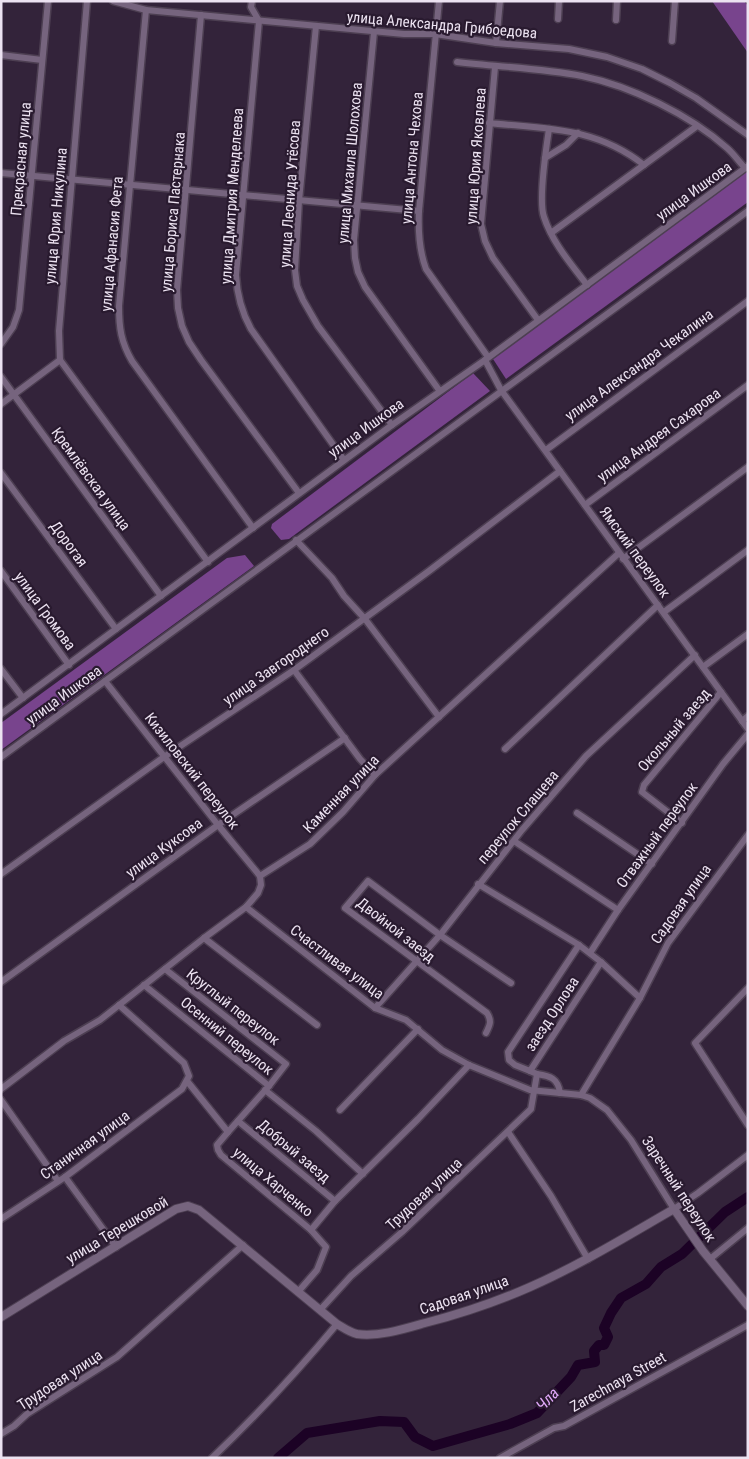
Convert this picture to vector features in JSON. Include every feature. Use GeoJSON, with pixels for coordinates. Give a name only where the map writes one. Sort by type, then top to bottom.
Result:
{"type":"FeatureCollection","features":[{"type":"Feature","properties":{"kind":"street","name":"Прекрасная улица"},"geometry":{"type":"LineString","coordinates":[[1,344],[14,327],[19,310],[48,1]]}},
{"type":"Feature","properties":{"kind":"street","name":"улица Юрия Никулина"},"geometry":{"type":"LineString","coordinates":[[60,360],[59,331],[87,1]]}},
{"type":"Feature","properties":{"kind":"street","name":"улица Александра Грибоедова"},"geometry":{"type":"LineString","coordinates":[[114,1],[146,10],[374,32],[435,34],[496,43],[568,48],[606,57],[642,69],[696,98],[748,135]]}},
{"type":"Feature","properties":{"kind":"street"},"geometry":{"type":"LineString","coordinates":[[252,1],[251,7],[258,21]]}},
{"type":"Feature","properties":{"kind":"street","name":"улица Антона Чехова"},"geometry":{"type":"LineString","coordinates":[[439,1],[419,212],[418,235],[421,255],[426,269],[486,359],[501,390]]}},
{"type":"Feature","properties":{"kind":"street"},"geometry":{"type":"LineString","coordinates":[[496,43],[500,1]]}},
{"type":"Feature","properties":{"kind":"street"},"geometry":{"type":"LineString","coordinates":[[558,19],[559,1]]}},
{"type":"Feature","properties":{"kind":"street"},"geometry":{"type":"LineString","coordinates":[[616,20],[618,1]]}},
{"type":"Feature","properties":{"kind":"street"},"geometry":{"type":"LineString","coordinates":[[672,41],[674,1]]}},
{"type":"Feature","properties":{"kind":"street","name":"улица Афанасия Фета"},"geometry":{"type":"LineString","coordinates":[[146,10],[119,306],[119,326],[124,346],[132,361],[253,528]]}},
{"type":"Feature","properties":{"kind":"street","name":"улица Бориса Пастернака"},"geometry":{"type":"LineString","coordinates":[[201,15],[177,290],[178,308],[182,326],[201,360],[299,493]]}},
{"type":"Feature","properties":{"kind":"street","name":"улица Дмитрия Менделеева"},"geometry":{"type":"LineString","coordinates":[[258,21],[236,275],[237,292],[242,312],[262,345],[344,460]]}},
{"type":"Feature","properties":{"kind":"street","name":"улица Леонида Утёсова"},"geometry":{"type":"LineString","coordinates":[[316,26],[295,270],[298,286],[303,300],[318,326],[392,424]]}},
{"type":"Feature","properties":{"kind":"street","name":"улица Михаила Шолохова"},"geometry":{"type":"LineString","coordinates":[[374,32],[356,206],[354,249],[358,272],[365,287],[439,390]]}},
{"type":"Feature","properties":{"kind":"street"},"geometry":{"type":"LineString","coordinates":[[1,55],[42,60]]}},
{"type":"Feature","properties":{"kind":"street"},"geometry":{"type":"LineString","coordinates":[[457,62],[494,67],[544,70],[584,76],[651,100],[698,126],[728,149],[746,167]]}},
{"type":"Feature","properties":{"kind":"street","name":"улица Юрия Яковлева"},"geometry":{"type":"LineString","coordinates":[[494,67],[482,224],[485,241],[493,258],[538,320]]}},
{"type":"Feature","properties":{"kind":"street"},"geometry":{"type":"LineString","coordinates":[[490,124],[566,130],[578,133],[629,152],[644,165]]}},
{"type":"Feature","properties":{"kind":"street"},"geometry":{"type":"LineString","coordinates":[[551,233],[698,126]]}},
{"type":"Feature","properties":{"kind":"street"},"geometry":{"type":"LineString","coordinates":[[549,129],[545,158],[543,216],[564,256],[587,285]]}},
{"type":"Feature","properties":{"kind":"street"},"geometry":{"type":"LineString","coordinates":[[545,158],[566,145],[578,133]]}},
{"type":"Feature","properties":{"kind":"street","name":"улица Ишкова"},"geometry":{"type":"LineString","coordinates":[[1,714],[70,665],[392,424],[486,359],[746,167]]}},
{"type":"Feature","properties":{"kind":"street"},"geometry":{"type":"LineString","coordinates":[[1,173],[243,194],[419,212]]}},
{"type":"Feature","properties":{"kind":"street","name":"улица Ишкова"},"geometry":{"type":"LineString","coordinates":[[1,757],[748,211]]}},
{"type":"Feature","properties":{"kind":"street","name":"улица Александра Чекалина"},"geometry":{"type":"LineString","coordinates":[[546,450],[748,301]]}},
{"type":"Feature","properties":{"kind":"street"},"geometry":{"type":"LineString","coordinates":[[1,404],[60,360],[208,562]]}},
{"type":"Feature","properties":{"kind":"street","name":"Кремлёвская улица"},"geometry":{"type":"LineString","coordinates":[[1,377],[161,596]]}},
{"type":"Feature","properties":{"kind":"street","name":"улица Андрея Сахарова"},"geometry":{"type":"LineString","coordinates":[[585,505],[748,385]]}},
{"type":"Feature","properties":{"kind":"street","name":"Ямский переулок"},"geometry":{"type":"LineString","coordinates":[[501,390],[748,729]]}},
{"type":"Feature","properties":{"kind":"street","name":"Каменная улица"},"geometry":{"type":"LineString","coordinates":[[260,876],[310,844],[343,812],[375,775],[621,556],[748,467]]}},
{"type":"Feature","properties":{"kind":"street","name":"улица Завгороднего"},"geometry":{"type":"LineString","coordinates":[[1,874],[164,757],[294,670],[365,619],[560,471]]}},
{"type":"Feature","properties":{"kind":"street","name":"Дорогая"},"geometry":{"type":"LineString","coordinates":[[1,473],[116,629]]}},
{"type":"Feature","properties":{"kind":"street"},"geometry":{"type":"LineString","coordinates":[[296,540],[316,558],[439,717]]}},
{"type":"Feature","properties":{"kind":"street"},"geometry":{"type":"LineString","coordinates":[[664,612],[748,550]]}},
{"type":"Feature","properties":{"kind":"street","name":"улица Громова"},"geometry":{"type":"LineString","coordinates":[[1,571],[70,665]]}},
{"type":"Feature","properties":{"kind":"street"},"geometry":{"type":"LineString","coordinates":[[505,749],[658,605]]}},
{"type":"Feature","properties":{"kind":"street"},"geometry":{"type":"LineString","coordinates":[[703,667],[748,634]]}},
{"type":"Feature","properties":{"kind":"street","name":"переулок Слащева"},"geometry":{"type":"LineString","coordinates":[[375,1008],[440,935],[478,884],[586,756],[695,655]]}},
{"type":"Feature","properties":{"kind":"street"},"geometry":{"type":"LineString","coordinates":[[1,668],[23,698]]}},
{"type":"Feature","properties":{"kind":"street"},"geometry":{"type":"LineString","coordinates":[[294,670],[360,759],[375,775]]}},
{"type":"Feature","properties":{"kind":"street","name":"Кизиловский переулок"},"geometry":{"type":"LineString","coordinates":[[104,681],[260,876]]}},
{"type":"Feature","properties":{"kind":"street","name":"Окольный заезд"},"geometry":{"type":"LineString","coordinates":[[682,823],[642,792],[644,785],[721,692]]}},
{"type":"Feature","properties":{"kind":"street"},"geometry":{"type":"LineString","coordinates":[[742,721],[748,716]]}},
{"type":"Feature","properties":{"kind":"street","name":"Отважный переулок"},"geometry":{"type":"LineString","coordinates":[[590,953],[618,910],[723,764],[748,734]]}},
{"type":"Feature","properties":{"kind":"street","name":"улица Куксова"},"geometry":{"type":"LineString","coordinates":[[1,982],[218,825],[345,738]]}},
{"type":"Feature","properties":{"kind":"street"},"geometry":{"type":"LineString","coordinates":[[577,813],[652,864]]}},
{"type":"Feature","properties":{"kind":"street","name":"Садовая улица"},"geometry":{"type":"LineString","coordinates":[[581,1095],[640,998],[668,943],[748,835]]}},
{"type":"Feature","properties":{"kind":"street"},"geometry":{"type":"LineString","coordinates":[[514,841],[618,910]]}},
{"type":"Feature","properties":{"kind":"street"},"geometry":{"type":"LineString","coordinates":[[1,1089],[64,1041],[100,1020],[204,938],[246,908],[258,893],[261,885],[260,876]]}},
{"type":"Feature","properties":{"kind":"street","name":"Двойной заезд"},"geometry":{"type":"LineString","coordinates":[[486,1033],[490,1024],[488,1013],[416,962],[345,908],[368,881],[440,935],[511,983]]}},
{"type":"Feature","properties":{"kind":"street"},"geometry":{"type":"LineString","coordinates":[[478,884],[579,945],[601,962],[640,998]]}},
{"type":"Feature","properties":{"kind":"street","name":"Счастливая улица"},"geometry":{"type":"LineString","coordinates":[[246,908],[375,1008],[406,1020],[442,1050],[469,1065],[535,1091],[581,1095]]}},
{"type":"Feature","properties":{"kind":"street"},"geometry":{"type":"LineString","coordinates":[[204,938],[317,1025]]}},
{"type":"Feature","properties":{"kind":"street","name":"заезд Орлова"},"geometry":{"type":"LineString","coordinates":[[579,945],[508,1052],[509,1060],[515,1065],[534,1072],[601,962]]}},
{"type":"Feature","properties":{"kind":"street","name":"Круглый переулок"},"geometry":{"type":"LineString","coordinates":[[165,969],[286,1064],[267,1088]]}},
{"type":"Feature","properties":{"kind":"street","name":"Осенний переулок"},"geometry":{"type":"LineString","coordinates":[[144,985],[267,1088],[228,1132]]}},
{"type":"Feature","properties":{"kind":"street"},"geometry":{"type":"LineString","coordinates":[[748,988],[694,1043],[748,1126]]}},
{"type":"Feature","properties":{"kind":"street"},"geometry":{"type":"LineString","coordinates":[[119,1005],[184,1063],[189,1076],[187,1081]]}},
{"type":"Feature","properties":{"kind":"street"},"geometry":{"type":"LineString","coordinates":[[340,1110],[418,1030]]}},
{"type":"Feature","properties":{"kind":"street","name":"улица Харченко"},"geometry":{"type":"LineString","coordinates":[[311,1230],[335,1201],[469,1065]]}},
{"type":"Feature","properties":{"kind":"street"},"geometry":{"type":"LineString","coordinates":[[534,1072],[555,1079],[560,1093]]}},
{"type":"Feature","properties":{"kind":"street","name":"Трудовая улица"},"geometry":{"type":"LineString","coordinates":[[320,1310],[351,1276],[402,1232],[531,1108],[535,1091],[534,1072]]}},
{"type":"Feature","properties":{"kind":"street","name":"Станичная улица"},"geometry":{"type":"LineString","coordinates":[[1,1219],[66,1177],[182,1089],[187,1081]]}},
{"type":"Feature","properties":{"kind":"street","name":"улица Харченко"},"geometry":{"type":"LineString","coordinates":[[187,1081],[228,1132],[217,1145],[221,1155],[311,1230],[326,1247],[317,1270],[298,1292]]}},
{"type":"Feature","properties":{"kind":"street"},"geometry":{"type":"LineString","coordinates":[[267,1088],[363,1174]]}},
{"type":"Feature","properties":{"kind":"street","name":"Заречный переулок"},"geometry":{"type":"LineString","coordinates":[[581,1095],[607,1110],[631,1140],[690,1234],[748,1306]]}},
{"type":"Feature","properties":{"kind":"street"},"geometry":{"type":"LineString","coordinates":[[1,1100],[58,1181]]}},
{"type":"Feature","properties":{"kind":"street","name":"Добрый заезд"},"geometry":{"type":"LineString","coordinates":[[238,1121],[335,1201]]}},
{"type":"Feature","properties":{"kind":"street"},"geometry":{"type":"LineString","coordinates":[[508,1132],[551,1196],[588,1259]]}},
{"type":"Feature","properties":{"kind":"street","name":"Садовая улица"},"geometry":{"type":"LineString","coordinates":[[337,1324],[349,1332],[359,1334],[383,1333],[442,1319],[529,1288],[588,1259],[674,1209],[748,1156]]}},
{"type":"Feature","properties":{"kind":"street"},"geometry":{"type":"LineString","coordinates":[[66,1177],[116,1247]]}},
{"type":"Feature","properties":{"kind":"street","name":"улица Терешковой"},"geometry":{"type":"LineString","coordinates":[[1,1317],[176,1209],[188,1206],[199,1210],[337,1324]]}},
{"type":"Feature","properties":{"kind":"street"},"geometry":{"type":"LineString","coordinates":[[710,1259],[748,1228]]}},
{"type":"Feature","properties":{"kind":"street","name":"Трудовая улица"},"geometry":{"type":"LineString","coordinates":[[1,1434],[28,1414],[116,1357],[243,1245]]}},
{"type":"Feature","properties":{"kind":"street"},"geometry":{"type":"LineString","coordinates":[[212,1458],[253,1420],[304,1364],[337,1324]]}},
{"type":"Feature","properties":{"kind":"street","name":"Zarechnaya Street"},"geometry":{"type":"LineString","coordinates":[[500,1458],[554,1428],[564,1426],[748,1325]]}},
{"type":"Feature","properties":{"kind":"shaded area"},"geometry":{"type":"Polygon","coordinates":[[[712,1],[744,1],[748,6],[748,53],[712,1]]]}},
{"type":"Feature","properties":{"kind":"shaded area"},"geometry":{"type":"Polygon","coordinates":[[[748,169],[748,202],[506,379],[493,359],[748,169]]]}},
{"type":"Feature","properties":{"kind":"shaded area"},"geometry":{"type":"Polygon","coordinates":[[[473,373],[490,391],[289,539],[281,540],[271,528],[272,524],[473,373]]]}},
{"type":"Feature","properties":{"kind":"shaded area"},"geometry":{"type":"Polygon","coordinates":[[[245,555],[254,566],[1,750],[1,723],[227,558],[245,555]]]}},
{"type":"Feature","properties":{"kind":"waterway","name":"Чла"},"geometry":{"type":"LineString","coordinates":[[278,1458],[307,1433],[380,1421],[404,1422],[415,1437],[433,1446],[510,1424],[537,1413],[571,1377],[578,1365],[595,1362],[594,1351],[599,1345],[604,1345],[608,1337],[604,1328],[621,1298],[646,1284],[661,1267],[682,1254],[725,1212],[748,1197]]}}]}
